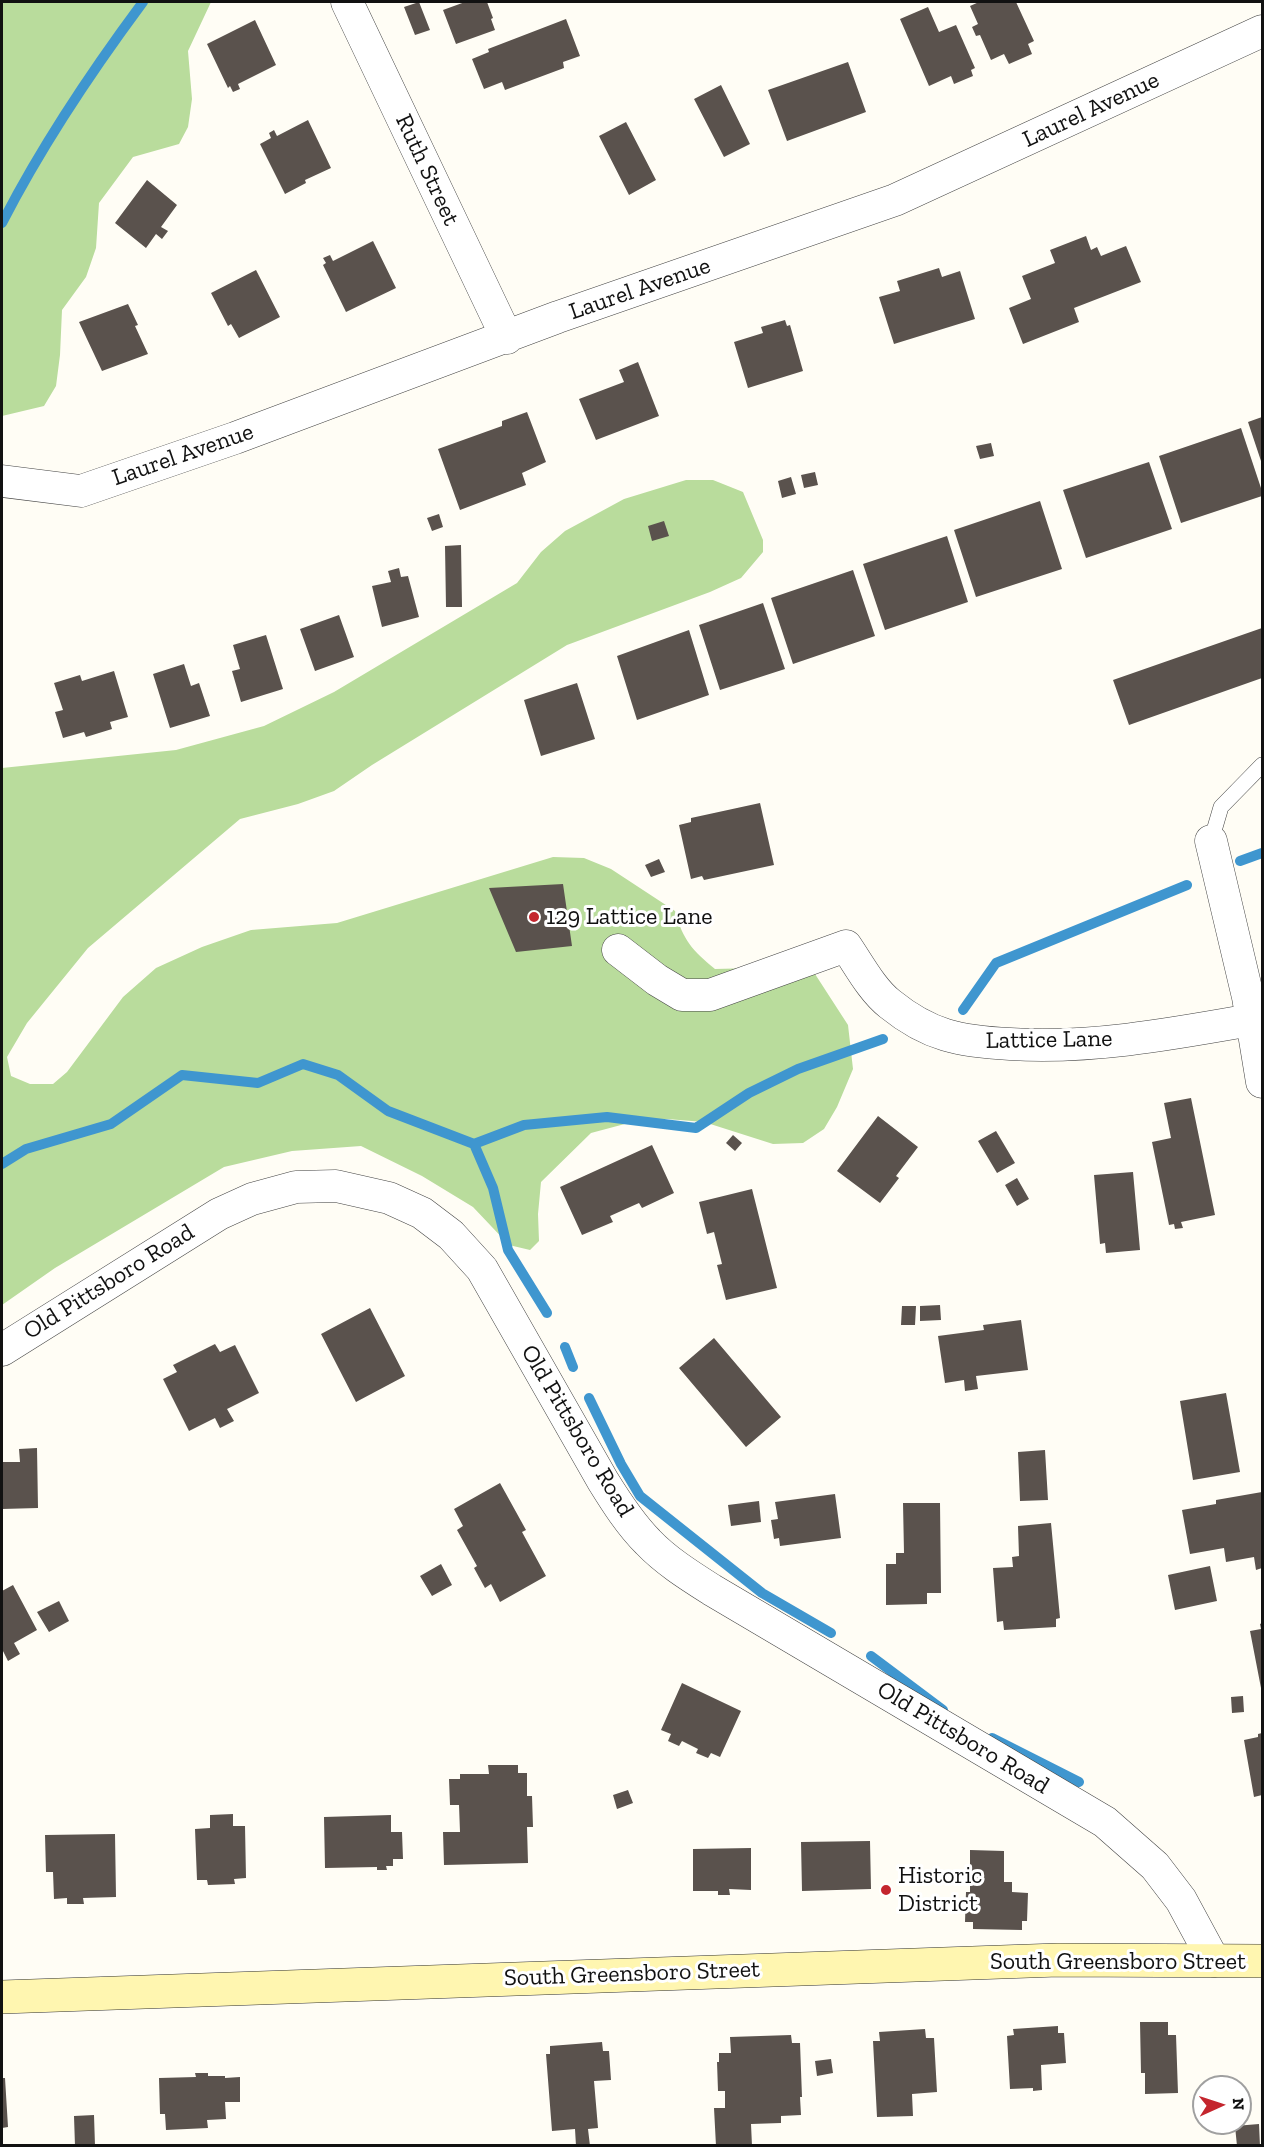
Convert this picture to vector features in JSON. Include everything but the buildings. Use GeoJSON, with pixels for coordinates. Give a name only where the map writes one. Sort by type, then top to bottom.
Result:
{"type":"FeatureCollection","features":[{"type":"Feature","properties":{"kind":"main road","name":"South Greensboro Street"},"geometry":{"type":"LineString","coordinates":[[2,1996],[1058,1960],[1263,1961]]}},
{"type":"Feature","properties":{"kind":"street","name":"Ruth Street"},"geometry":{"type":"LineString","coordinates":[[347,2],[507,338]]}},
{"type":"Feature","properties":{"kind":"street","name":"Laurel Avenue"},"geometry":{"type":"LineString","coordinates":[[2,481],[81,491],[235,438],[558,317],[895,200],[1263,31]]}},
{"type":"Feature","properties":{"kind":"street"},"geometry":{"type":"LineString","coordinates":[[1211,841],[1248,997],[1263,1082]]}},
{"type":"Feature","properties":{"kind":"street","name":"Lattice Lane"},"geometry":{"type":"LineString","coordinates":[[618,950],[657,981],[682,995],[710,995],[846,946],[888,1003],[914,1021],[946,1035],[984,1042],[1025,1045],[1068,1044],[1162,1035],[1251,1020]]}},
{"type":"Feature","properties":{"kind":"street","name":"Old Pittsboro Road"},"geometry":{"type":"LineString","coordinates":[[2,1350],[219,1214],[252,1199],[296,1187],[336,1186],[389,1198],[422,1213],[451,1235],[482,1269],[603,1481],[621,1509],[648,1542],[677,1567],[712,1590],[1106,1822],[1155,1866],[1181,1900],[1214,1961]]}},
{"type":"Feature","properties":{"kind":"lane"},"geometry":{"type":"LineString","coordinates":[[1211,841],[1221,807],[1263,765]]}},
{"type":"Feature","properties":{"kind":"green space"},"geometry":{"type":"Polygon","coordinates":[[[2,2],[211,2],[188,51],[192,99],[188,127],[179,144],[133,157],[99,203],[96,248],[86,277],[62,310],[56,386],[44,406],[2,416],[2,2]]]}},
{"type":"Feature","properties":{"kind":"green space"},"geometry":{"type":"Polygon","coordinates":[[[686,480],[713,480],[743,492],[763,540],[763,552],[741,578],[710,592],[567,645],[372,765],[334,791],[298,804],[240,819],[88,948],[27,1023],[7,1057],[11,1076],[30,1084],[53,1084],[67,1072],[123,997],[156,968],[202,947],[251,930],[337,923],[553,857],[584,858],[611,869],[675,911],[681,930],[689,944],[715,969],[791,967],[815,974],[848,1025],[853,1069],[837,1107],[824,1129],[803,1143],[773,1144],[704,1122],[667,1119],[636,1121],[591,1133],[541,1182],[538,1214],[539,1241],[530,1250],[509,1245],[473,1207],[422,1176],[361,1146],[292,1151],[224,1167],[55,1268],[2,1305],[2,768],[176,750],[264,726],[334,692],[517,583],[541,552],[565,531],[624,499],[686,480]]]}},
{"type":"Feature","properties":{"kind":"waterway"},"geometry":{"type":"LineString","coordinates":[[2,223],[68,110],[143,2]]}},
{"type":"Feature","properties":{"kind":"waterway"},"geometry":{"type":"LineString","coordinates":[[1240,861],[1262,853]]}},
{"type":"Feature","properties":{"kind":"waterway"},"geometry":{"type":"LineString","coordinates":[[963,1010],[996,963],[1187,885]]}},
{"type":"Feature","properties":{"kind":"waterway"},"geometry":{"type":"LineString","coordinates":[[2,1164],[26,1149],[111,1124],[182,1075],[258,1083],[303,1064],[338,1075],[388,1111],[474,1144],[524,1125],[607,1117],[696,1128],[749,1093],[798,1069],[883,1039]]}},
{"type":"Feature","properties":{"kind":"waterway"},"geometry":{"type":"LineString","coordinates":[[474,1144],[493,1188],[508,1250],[547,1313]]}},
{"type":"Feature","properties":{"kind":"waterway"},"geometry":{"type":"LineString","coordinates":[[565,1347],[573,1367]]}},
{"type":"Feature","properties":{"kind":"waterway"},"geometry":{"type":"LineString","coordinates":[[589,1398],[621,1464],[640,1496],[762,1593],[831,1633]]}},
{"type":"Feature","properties":{"kind":"waterway"},"geometry":{"type":"LineString","coordinates":[[871,1656],[943,1710]]}},
{"type":"Feature","properties":{"kind":"waterway"},"geometry":{"type":"LineString","coordinates":[[992,1738],[1079,1782]]}},
{"type":"Feature","properties":{"kind":"place","name":"129 Lattice Lane"},"geometry":{"type":"Point","coordinates":[534,917]}},
{"type":"Feature","properties":{"kind":"place","name":"Historic District"},"geometry":{"type":"Point","coordinates":[886,1890]}}]}
